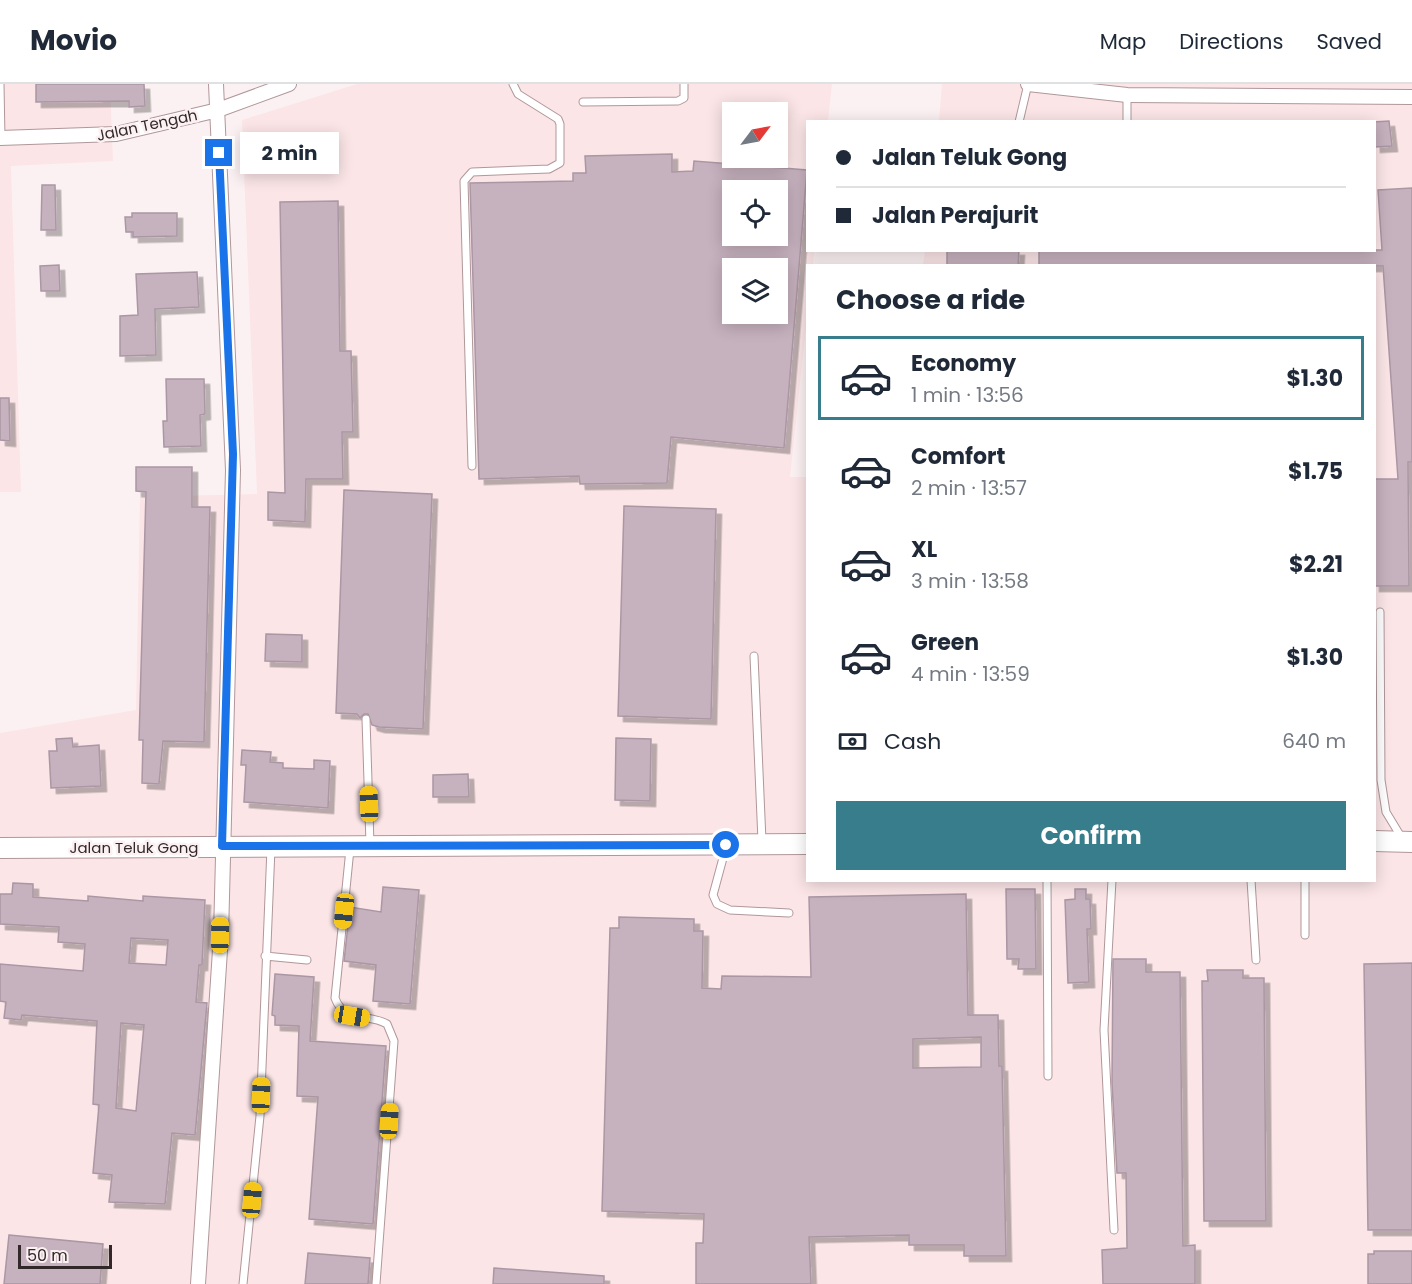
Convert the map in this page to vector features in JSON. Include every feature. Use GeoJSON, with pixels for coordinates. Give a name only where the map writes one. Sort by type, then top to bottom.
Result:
{"type":"FeatureCollection","features":[{"type":"Feature","properties":{"kind":"street"},"geometry":{"type":"LineString","coordinates":[[198,1284],[220,947],[233,459],[216,84]]}},
{"type":"Feature","properties":{"kind":"street","name":"Jalan Tengah"},"geometry":{"type":"LineString","coordinates":[[0,138],[116,134],[218,110],[289,84]]}},
{"type":"Feature","properties":{"kind":"street"},"geometry":{"type":"LineString","coordinates":[[1028,84],[1127,95],[1363,91],[1412,97]]}},
{"type":"Feature","properties":{"kind":"street"},"geometry":{"type":"LineString","coordinates":[[1376,841],[1408,842]]}},
{"type":"Feature","properties":{"kind":"street","name":"Jalan Teluk Gong"},"geometry":{"type":"LineString","coordinates":[[0,848],[806,844]]}},
{"type":"Feature","properties":{"kind":"lane"},"geometry":{"type":"LineString","coordinates":[[0,84],[0,138]]}},
{"type":"Feature","properties":{"kind":"lane"},"geometry":{"type":"LineString","coordinates":[[472,466],[464,181],[472,172],[549,169],[560,163],[558,119],[518,94],[513,84]]}},
{"type":"Feature","properties":{"kind":"lane"},"geometry":{"type":"LineString","coordinates":[[583,102],[678,101],[684,98],[684,84]]}},
{"type":"Feature","properties":{"kind":"lane"},"geometry":{"type":"LineString","coordinates":[[1020,120],[1028,84]]}},
{"type":"Feature","properties":{"kind":"lane"},"geometry":{"type":"LineString","coordinates":[[1127,95],[1127,120]]}},
{"type":"Feature","properties":{"kind":"lane"},"geometry":{"type":"LineString","coordinates":[[1380,612],[1381,780],[1386,812],[1408,842]]}},
{"type":"Feature","properties":{"kind":"lane"},"geometry":{"type":"LineString","coordinates":[[754,656],[762,844]]}},
{"type":"Feature","properties":{"kind":"lane"},"geometry":{"type":"LineString","coordinates":[[366,719],[370,846]]}},
{"type":"Feature","properties":{"kind":"lane"},"geometry":{"type":"LineString","coordinates":[[726,845],[713,895],[717,904],[730,910],[789,913]]}},
{"type":"Feature","properties":{"kind":"lane"},"geometry":{"type":"LineString","coordinates":[[350,846],[335,998],[340,1008],[352,1016],[387,1024],[394,1041],[376,1284]]}},
{"type":"Feature","properties":{"kind":"lane"},"geometry":{"type":"LineString","coordinates":[[243,1284],[260,1116],[271,848]]}},
{"type":"Feature","properties":{"kind":"lane"},"geometry":{"type":"LineString","coordinates":[[1047,882],[1048,1076]]}},
{"type":"Feature","properties":{"kind":"lane"},"geometry":{"type":"LineString","coordinates":[[1112,882],[1104,1029],[1114,1230]]}},
{"type":"Feature","properties":{"kind":"lane"},"geometry":{"type":"LineString","coordinates":[[1251,882],[1256,960]]}},
{"type":"Feature","properties":{"kind":"lane"},"geometry":{"type":"LineString","coordinates":[[1305,882],[1305,935]]}},
{"type":"Feature","properties":{"kind":"lane"},"geometry":{"type":"LineString","coordinates":[[265,956],[307,960]]}},
{"type":"Feature","properties":{"kind":"shaded area"},"geometry":{"type":"Polygon","coordinates":[[[0,84],[110,84],[113,161],[11,166],[21,492],[0,492],[0,84]]]}},
{"type":"Feature","properties":{"kind":"shaded area"},"geometry":{"type":"Polygon","coordinates":[[[357,84],[832,84],[828,120],[806,120],[806,252],[814,252],[813,264],[806,264],[806,326],[790,477],[806,477],[806,882],[1376,882],[1376,264],[923,264],[925,252],[1376,252],[1376,120],[939,120],[942,84],[1412,84],[1412,1284],[0,1284],[0,733],[136,710],[140,497],[257,494],[242,120],[357,84]]]}},
{"type":"Feature","properties":{"kind":"building"},"geometry":{"type":"Polygon","coordinates":[[[36,84],[144,84],[145,106],[129,107],[129,101],[36,102],[36,84]]]}},
{"type":"Feature","properties":{"kind":"building"},"geometry":{"type":"Polygon","coordinates":[[[1389,121],[1392,146],[1376,147],[1376,122],[1389,121]]]}},
{"type":"Feature","properties":{"kind":"building"},"geometry":{"type":"Polygon","coordinates":[[[672,154],[672,172],[693,171],[694,161],[722,163],[722,168],[806,170],[784,448],[671,437],[667,483],[580,484],[579,476],[479,479],[470,183],[573,181],[573,173],[586,173],[585,156],[672,154]]]}},
{"type":"Feature","properties":{"kind":"building"},"geometry":{"type":"Polygon","coordinates":[[[42,185],[55,185],[56,230],[41,230],[42,185]]]}},
{"type":"Feature","properties":{"kind":"building"},"geometry":{"type":"Polygon","coordinates":[[[1412,188],[1412,462],[1408,462],[1409,586],[1376,586],[1376,479],[1398,479],[1383,266],[1376,266],[1376,264],[1039,264],[1039,252],[1376,252],[1376,250],[1382,250],[1378,190],[1412,188]]]}},
{"type":"Feature","properties":{"kind":"building"},"geometry":{"type":"Polygon","coordinates":[[[338,201],[340,351],[351,351],[353,432],[342,432],[343,479],[306,479],[305,522],[268,520],[268,492],[285,493],[280,202],[338,201]]]}},
{"type":"Feature","properties":{"kind":"building"},"geometry":{"type":"Polygon","coordinates":[[[132,213],[177,213],[177,236],[133,237],[133,232],[126,232],[125,217],[132,217],[132,213]]]}},
{"type":"Feature","properties":{"kind":"building"},"geometry":{"type":"Polygon","coordinates":[[[947,252],[1019,252],[1018,264],[947,264],[947,252]]]}},
{"type":"Feature","properties":{"kind":"building"},"geometry":{"type":"Polygon","coordinates":[[[59,265],[60,291],[41,291],[40,266],[59,265]]]}},
{"type":"Feature","properties":{"kind":"building"},"geometry":{"type":"Polygon","coordinates":[[[197,272],[199,307],[155,309],[156,355],[120,356],[120,316],[138,315],[136,274],[197,272]]]}},
{"type":"Feature","properties":{"kind":"building"},"geometry":{"type":"Polygon","coordinates":[[[166,379],[204,379],[205,414],[200,415],[201,446],[164,447],[163,421],[167,421],[166,379]]]}},
{"type":"Feature","properties":{"kind":"building"},"geometry":{"type":"Polygon","coordinates":[[[0,398],[9,398],[10,441],[0,440],[0,398]]]}},
{"type":"Feature","properties":{"kind":"building"},"geometry":{"type":"Polygon","coordinates":[[[136,467],[192,467],[192,507],[210,507],[204,742],[163,741],[159,784],[142,783],[143,740],[139,740],[146,492],[136,491],[136,467]]]}},
{"type":"Feature","properties":{"kind":"building"},"geometry":{"type":"Polygon","coordinates":[[[344,490],[432,494],[423,729],[379,727],[372,725],[368,714],[360,718],[357,714],[336,713],[344,490]]]}},
{"type":"Feature","properties":{"kind":"building"},"geometry":{"type":"Polygon","coordinates":[[[624,506],[716,509],[711,719],[618,716],[624,506]]]}},
{"type":"Feature","properties":{"kind":"building"},"geometry":{"type":"Polygon","coordinates":[[[266,634],[302,635],[302,662],[265,661],[266,634]]]}},
{"type":"Feature","properties":{"kind":"building"},"geometry":{"type":"Polygon","coordinates":[[[72,738],[73,747],[99,745],[101,786],[51,788],[49,751],[57,751],[56,739],[72,738]]]}},
{"type":"Feature","properties":{"kind":"building"},"geometry":{"type":"Polygon","coordinates":[[[616,738],[651,739],[650,801],[615,800],[616,738]]]}},
{"type":"Feature","properties":{"kind":"building"},"geometry":{"type":"Polygon","coordinates":[[[242,750],[271,752],[270,762],[283,763],[283,768],[314,769],[314,760],[330,761],[328,808],[244,802],[246,765],[241,765],[242,750]]]}},
{"type":"Feature","properties":{"kind":"building"},"geometry":{"type":"Polygon","coordinates":[[[468,774],[469,797],[433,797],[433,775],[468,774]]]}},
{"type":"Feature","properties":{"kind":"building"},"geometry":{"type":"Polygon","coordinates":[[[13,883],[33,884],[33,897],[88,901],[88,896],[143,901],[143,896],[205,900],[202,965],[199,965],[196,1002],[207,1003],[195,1135],[172,1133],[165,1204],[109,1202],[112,1175],[93,1173],[99,1105],[93,1104],[97,1021],[22,1015],[21,1020],[4,1018],[6,1002],[0,1001],[0,964],[83,971],[85,944],[58,942],[59,927],[0,924],[0,894],[12,894],[13,883]],[[131,938],[129,963],[166,965],[168,940],[131,938]],[[121,1023],[116,1108],[136,1111],[144,1025],[121,1023]]]}},
{"type":"Feature","properties":{"kind":"building"},"geometry":{"type":"Polygon","coordinates":[[[383,887],[419,890],[410,1004],[373,1001],[376,965],[344,961],[350,907],[381,912],[383,887]]]}},
{"type":"Feature","properties":{"kind":"building"},"geometry":{"type":"Polygon","coordinates":[[[1006,889],[1035,889],[1036,969],[1018,969],[1019,959],[1007,959],[1006,889]]]}},
{"type":"Feature","properties":{"kind":"building"},"geometry":{"type":"Polygon","coordinates":[[[1075,889],[1086,889],[1086,899],[1090,899],[1091,929],[1087,929],[1089,982],[1068,983],[1065,900],[1075,899],[1075,889]]]}},
{"type":"Feature","properties":{"kind":"building"},"geometry":{"type":"Polygon","coordinates":[[[966,894],[968,1015],[998,1015],[999,1066],[1002,1066],[1006,1256],[964,1256],[964,1245],[909,1245],[909,1235],[809,1237],[811,1284],[696,1284],[696,1243],[703,1243],[704,1214],[602,1211],[610,928],[619,928],[619,917],[694,919],[694,931],[703,931],[702,988],[721,989],[722,976],[811,977],[809,897],[966,894]],[[981,1037],[913,1039],[913,1068],[981,1067],[981,1037]]]}},
{"type":"Feature","properties":{"kind":"building"},"geometry":{"type":"Polygon","coordinates":[[[1113,959],[1146,959],[1146,972],[1180,972],[1183,1246],[1195,1245],[1195,1284],[1103,1284],[1102,1250],[1127,1248],[1126,1173],[1117,1173],[1112,1083],[1113,959]]]}},
{"type":"Feature","properties":{"kind":"building"},"geometry":{"type":"Polygon","coordinates":[[[1412,963],[1412,1230],[1368,1230],[1364,964],[1412,963]]]}},
{"type":"Feature","properties":{"kind":"building"},"geometry":{"type":"Polygon","coordinates":[[[1207,970],[1243,970],[1243,978],[1264,978],[1266,1221],[1204,1221],[1202,981],[1208,981],[1207,970]]]}},
{"type":"Feature","properties":{"kind":"building"},"geometry":{"type":"Polygon","coordinates":[[[275,974],[314,977],[310,1041],[386,1046],[373,1224],[309,1219],[318,1097],[297,1096],[299,1026],[275,1025],[275,1016],[272,1015],[275,974]]]}},
{"type":"Feature","properties":{"kind":"building"},"geometry":{"type":"Polygon","coordinates":[[[9,1235],[103,1244],[100,1284],[4,1284],[9,1235]]]}},
{"type":"Feature","properties":{"kind":"building"},"geometry":{"type":"Polygon","coordinates":[[[1374,1251],[1412,1251],[1412,1284],[1368,1284],[1368,1254],[1374,1254],[1374,1251]]]}},
{"type":"Feature","properties":{"kind":"building"},"geometry":{"type":"Polygon","coordinates":[[[308,1253],[370,1258],[368,1284],[305,1284],[308,1253]]]}},
{"type":"Feature","properties":{"kind":"building"},"geometry":{"type":"Polygon","coordinates":[[[494,1268],[604,1276],[604,1284],[493,1284],[494,1268]]]}},
{"type":"Feature","properties":{"kind":"route"},"geometry":{"type":"LineString","coordinates":[[219,153],[233,454],[222,846],[271,848],[726,845]]}}]}
